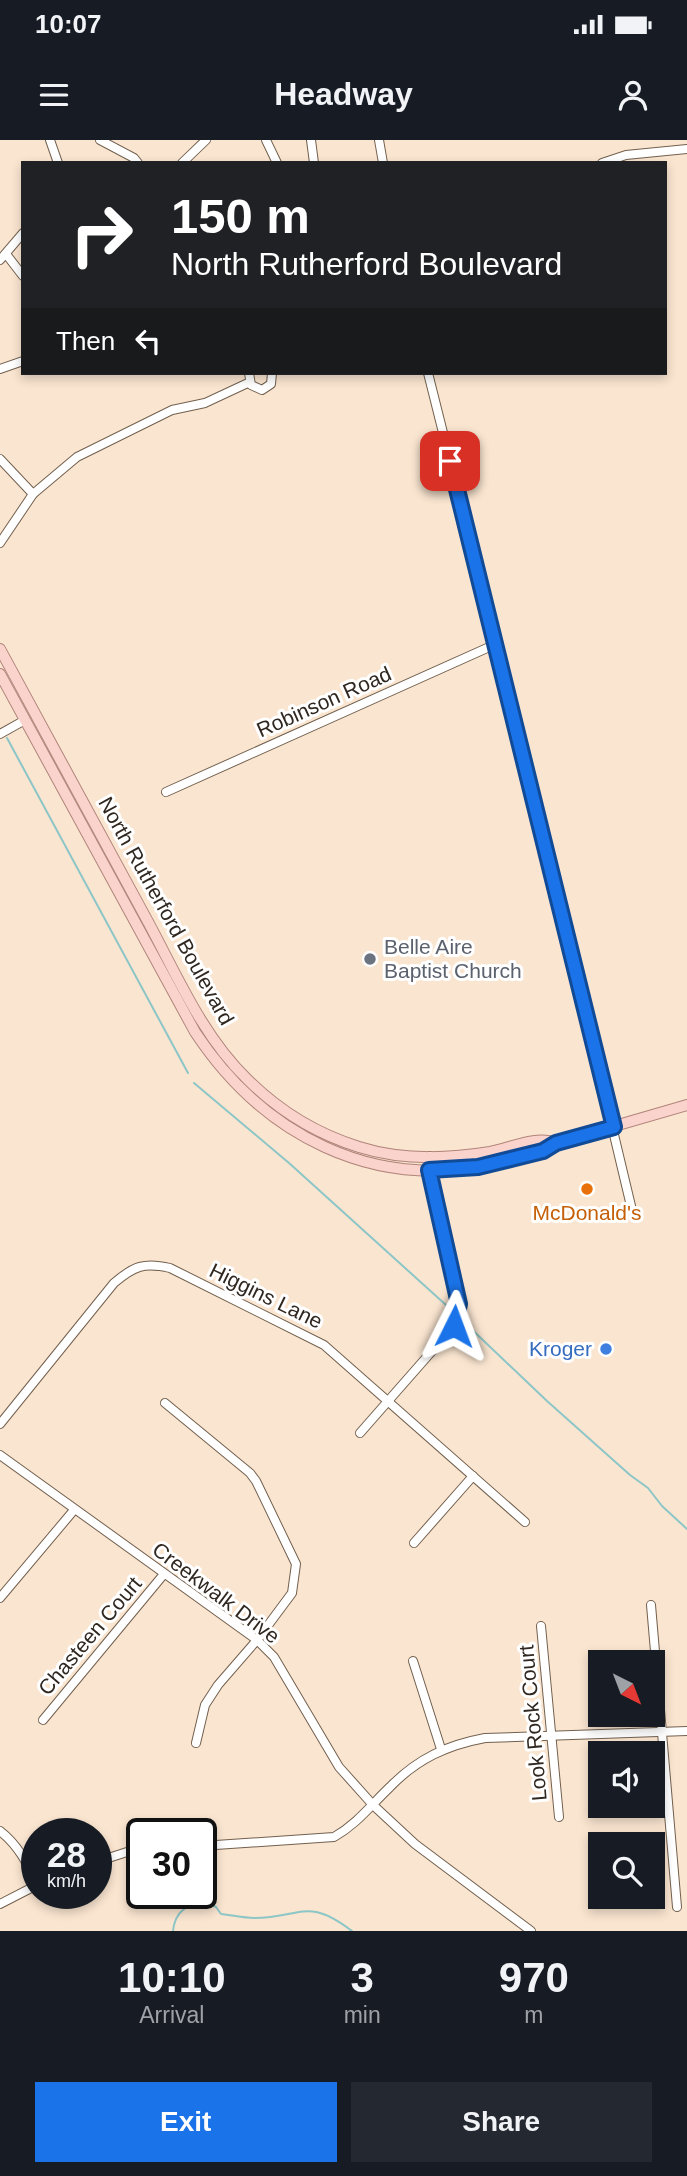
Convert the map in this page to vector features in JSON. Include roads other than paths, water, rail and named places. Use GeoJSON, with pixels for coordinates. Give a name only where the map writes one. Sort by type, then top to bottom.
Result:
{"type":"FeatureCollection","features":[{"type":"Feature","properties":{"kind":"main road","name":"North Rutherford Boulevard"},"geometry":{"type":"LineString","coordinates":[[0,649],[200,1018],[246,1078],[270,1100],[301,1122],[332,1137],[393,1155],[430,1156],[490,1152],[546,1139],[556,1143]]}},
{"type":"Feature","properties":{"kind":"main road","name":"North Rutherford Boulevard"},"geometry":{"type":"LineString","coordinates":[[0,674],[188,1020],[214,1060],[236,1085],[264,1110],[297,1133],[331,1150],[367,1162],[429,1170],[478,1167],[543,1151],[556,1143],[687,1105]]}},
{"type":"Feature","properties":{"kind":"street"},"geometry":{"type":"LineString","coordinates":[[50,140],[57,161]]}},
{"type":"Feature","properties":{"kind":"street"},"geometry":{"type":"LineString","coordinates":[[100,140],[136,161]]}},
{"type":"Feature","properties":{"kind":"street"},"geometry":{"type":"LineString","coordinates":[[184,161],[206,140]]}},
{"type":"Feature","properties":{"kind":"street"},"geometry":{"type":"LineString","coordinates":[[266,140],[276,161]]}},
{"type":"Feature","properties":{"kind":"street"},"geometry":{"type":"LineString","coordinates":[[311,140],[314,161]]}},
{"type":"Feature","properties":{"kind":"street"},"geometry":{"type":"LineString","coordinates":[[379,140],[383,161]]}},
{"type":"Feature","properties":{"kind":"street"},"geometry":{"type":"LineString","coordinates":[[608,161],[626,155],[687,149]]}},
{"type":"Feature","properties":{"kind":"street"},"geometry":{"type":"LineString","coordinates":[[21,235],[3,257],[21,274]]}},
{"type":"Feature","properties":{"kind":"street"},"geometry":{"type":"LineString","coordinates":[[0,369],[21,362]]}},
{"type":"Feature","properties":{"kind":"street"},"geometry":{"type":"LineString","coordinates":[[0,543],[33,494],[77,457],[173,410],[205,403],[249,378],[258,390],[266,389],[271,384],[272,375]]}},
{"type":"Feature","properties":{"kind":"street"},"geometry":{"type":"LineString","coordinates":[[429,375],[614,1127],[631,1206]]}},
{"type":"Feature","properties":{"kind":"street"},"geometry":{"type":"LineString","coordinates":[[0,459],[33,494]]}},
{"type":"Feature","properties":{"kind":"street","name":"Robinson Road"},"geometry":{"type":"LineString","coordinates":[[166,792],[496,644]]}},
{"type":"Feature","properties":{"kind":"street"},"geometry":{"type":"LineString","coordinates":[[0,734],[25,720]]}},
{"type":"Feature","properties":{"kind":"street"},"geometry":{"type":"LineString","coordinates":[[360,1433],[454,1326],[459,1304],[429,1170],[430,1156]]}},
{"type":"Feature","properties":{"kind":"street","name":"Higgins Lane"},"geometry":{"type":"LineString","coordinates":[[0,1424],[114,1283],[130,1269],[152,1264],[170,1268],[324,1345],[525,1522]]}},
{"type":"Feature","properties":{"kind":"street"},"geometry":{"type":"LineString","coordinates":[[165,1403],[250,1473],[296,1564],[292,1593],[205,1705],[196,1743]]}},
{"type":"Feature","properties":{"kind":"street","name":"Creekwalk Drive"},"geometry":{"type":"LineString","coordinates":[[0,1455],[257,1640],[274,1657],[339,1768],[373,1805],[415,1844],[531,1931]]}},
{"type":"Feature","properties":{"kind":"street"},"geometry":{"type":"LineString","coordinates":[[414,1543],[473,1476]]}},
{"type":"Feature","properties":{"kind":"street"},"geometry":{"type":"LineString","coordinates":[[0,1598],[74,1510]]}},
{"type":"Feature","properties":{"kind":"street","name":"Chasteen Court"},"geometry":{"type":"LineString","coordinates":[[43,1720],[164,1574]]}},
{"type":"Feature","properties":{"kind":"street"},"geometry":{"type":"LineString","coordinates":[[650,1605],[677,1907]]}},
{"type":"Feature","properties":{"kind":"street","name":"Look Rock Court"},"geometry":{"type":"LineString","coordinates":[[541,1626],[559,1816]]}},
{"type":"Feature","properties":{"kind":"street"},"geometry":{"type":"LineString","coordinates":[[413,1661],[441,1749]]}},
{"type":"Feature","properties":{"kind":"street"},"geometry":{"type":"LineString","coordinates":[[217,1845],[334,1837],[350,1828],[415,1764],[441,1749],[459,1743],[485,1738],[687,1731]]}},
{"type":"Feature","properties":{"kind":"street"},"geometry":{"type":"LineString","coordinates":[[0,1831],[21,1854]]}},
{"type":"Feature","properties":{"kind":"street"},"geometry":{"type":"LineString","coordinates":[[0,1904],[21,1893]]}},
{"type":"Feature","properties":{"kind":"waterway"},"geometry":{"type":"LineString","coordinates":[[7,738],[188,1073]]}},
{"type":"Feature","properties":{"kind":"waterway"},"geometry":{"type":"LineString","coordinates":[[194,1083],[289,1163],[446,1305]]}},
{"type":"Feature","properties":{"kind":"waterway"},"geometry":{"type":"LineString","coordinates":[[466,1324],[547,1401],[648,1488],[662,1506],[687,1529]]}},
{"type":"Feature","properties":{"kind":"waterway"},"geometry":{"type":"LineString","coordinates":[[173,1931],[176,1918],[183,1910],[206,1902],[216,1907],[221,1914],[246,1918],[304,1911],[324,1914],[352,1931]]}},
{"type":"Feature","properties":{"kind":"place","name":"Belle Aire Baptist Church"},"geometry":{"type":"Point","coordinates":[370,959]}},
{"type":"Feature","properties":{"kind":"place","name":"McDonald's"},"geometry":{"type":"Point","coordinates":[587,1189]}},
{"type":"Feature","properties":{"kind":"place","name":"Kroger"},"geometry":{"type":"Point","coordinates":[606,1349]}}]}
